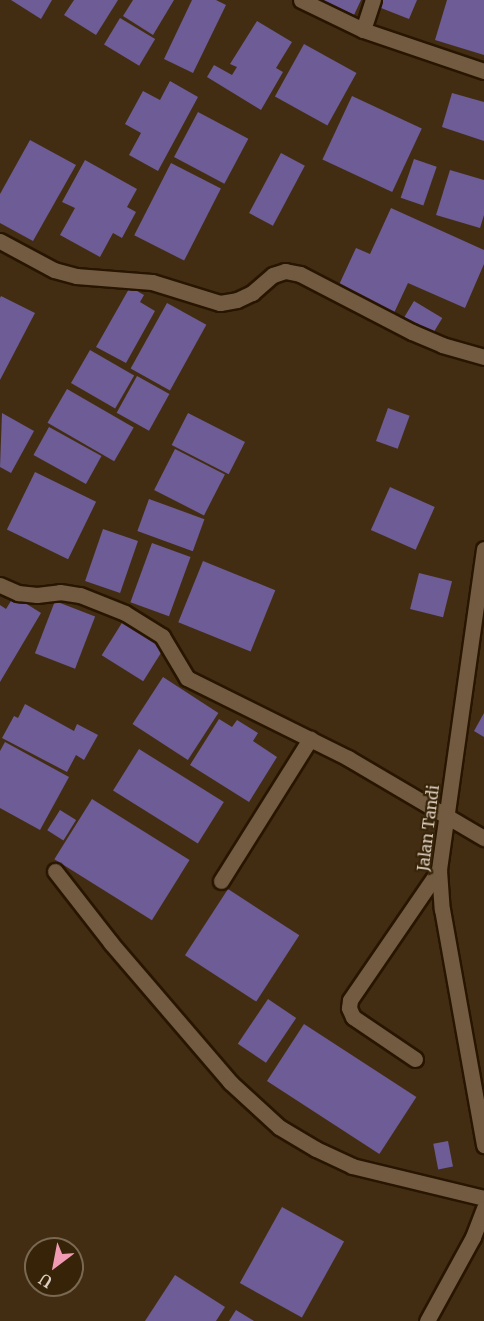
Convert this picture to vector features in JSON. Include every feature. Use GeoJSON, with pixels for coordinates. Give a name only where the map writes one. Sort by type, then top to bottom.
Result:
{"type":"FeatureCollection","features":[{"type":"Feature","properties":{"kind":"street"},"geometry":{"type":"LineString","coordinates":[[301,0],[363,30],[484,71]]}},
{"type":"Feature","properties":{"kind":"street"},"geometry":{"type":"LineString","coordinates":[[363,30],[373,0]]}},
{"type":"Feature","properties":{"kind":"street"},"geometry":{"type":"LineString","coordinates":[[0,241],[54,270],[76,276],[126,278],[152,282],[220,303],[237,300],[252,293],[273,275],[285,271],[300,274],[412,332],[442,345],[484,357]]}},
{"type":"Feature","properties":{"kind":"street","name":"Jalan Tandi"},"geometry":{"type":"LineString","coordinates":[[484,549],[439,870],[442,909],[484,1145]]}},
{"type":"Feature","properties":{"kind":"street"},"geometry":{"type":"LineString","coordinates":[[0,585],[18,593],[80,594],[125,613],[162,636],[187,678],[348,758],[446,818],[484,838]]}},
{"type":"Feature","properties":{"kind":"street"},"geometry":{"type":"LineString","coordinates":[[221,881],[310,739]]}},
{"type":"Feature","properties":{"kind":"street"},"geometry":{"type":"LineString","coordinates":[[415,1059],[353,1017],[349,1008],[350,1000],[439,870]]}},
{"type":"Feature","properties":{"kind":"street"},"geometry":{"type":"LineString","coordinates":[[55,871],[230,1082],[279,1127],[316,1149],[352,1166],[484,1198]]}},
{"type":"Feature","properties":{"kind":"street"},"geometry":{"type":"LineString","coordinates":[[427,1321],[473,1237],[484,1208]]}},
{"type":"Feature","properties":{"kind":"building"},"geometry":{"type":"Polygon","coordinates":[[[11,0],[52,0],[41,19],[11,0]]]}},
{"type":"Feature","properties":{"kind":"building"},"geometry":{"type":"Polygon","coordinates":[[[74,0],[118,0],[96,35],[64,15],[74,0]]]}},
{"type":"Feature","properties":{"kind":"building"},"geometry":{"type":"Polygon","coordinates":[[[133,0],[174,0],[153,35],[123,16],[133,0]]]}},
{"type":"Feature","properties":{"kind":"building"},"geometry":{"type":"Polygon","coordinates":[[[192,0],[216,0],[226,5],[193,73],[164,59],[192,0]]]}},
{"type":"Feature","properties":{"kind":"building"},"geometry":{"type":"Polygon","coordinates":[[[322,0],[361,0],[354,15],[322,0]]]}},
{"type":"Feature","properties":{"kind":"building"},"geometry":{"type":"Polygon","coordinates":[[[378,0],[417,0],[409,19],[376,6],[378,0]]]}},
{"type":"Feature","properties":{"kind":"building"},"geometry":{"type":"Polygon","coordinates":[[[447,0],[484,0],[484,55],[435,40],[447,0]]]}},
{"type":"Feature","properties":{"kind":"building"},"geometry":{"type":"Polygon","coordinates":[[[120,18],[155,39],[139,66],[104,45],[120,18]]]}},
{"type":"Feature","properties":{"kind":"building"},"geometry":{"type":"Polygon","coordinates":[[[257,21],[292,42],[276,68],[283,72],[261,110],[207,77],[214,65],[232,75],[237,67],[230,64],[257,21]]]}},
{"type":"Feature","properties":{"kind":"building"},"geometry":{"type":"Polygon","coordinates":[[[304,44],[356,73],[327,126],[275,96],[304,44]]]}},
{"type":"Feature","properties":{"kind":"building"},"geometry":{"type":"Polygon","coordinates":[[[170,81],[198,97],[158,171],[129,155],[141,133],[125,124],[143,91],[160,100],[170,81]]]}},
{"type":"Feature","properties":{"kind":"building"},"geometry":{"type":"Polygon","coordinates":[[[452,93],[484,102],[484,141],[442,127],[452,93]]]}},
{"type":"Feature","properties":{"kind":"building"},"geometry":{"type":"Polygon","coordinates":[[[352,96],[422,129],[392,192],[322,159],[352,96]]]}},
{"type":"Feature","properties":{"kind":"building"},"geometry":{"type":"Polygon","coordinates":[[[198,112],[248,139],[224,184],[174,157],[198,112]]]}},
{"type":"Feature","properties":{"kind":"building"},"geometry":{"type":"Polygon","coordinates":[[[30,140],[76,165],[33,241],[0,223],[0,194],[30,140]]]}},
{"type":"Feature","properties":{"kind":"building"},"geometry":{"type":"Polygon","coordinates":[[[281,153],[305,166],[273,226],[249,213],[281,153]]]}},
{"type":"Feature","properties":{"kind":"building"},"geometry":{"type":"Polygon","coordinates":[[[414,159],[437,167],[423,206],[401,198],[414,159]]]}},
{"type":"Feature","properties":{"kind":"building"},"geometry":{"type":"Polygon","coordinates":[[[85,160],[137,189],[127,207],[136,212],[122,238],[113,233],[100,257],[60,235],[75,208],[62,202],[85,160]]]}},
{"type":"Feature","properties":{"kind":"building"},"geometry":{"type":"Polygon","coordinates":[[[171,163],[221,188],[184,261],[134,235],[171,163]]]}},
{"type":"Feature","properties":{"kind":"building"},"geometry":{"type":"Polygon","coordinates":[[[450,170],[484,180],[484,215],[480,228],[436,215],[450,170]]]}},
{"type":"Feature","properties":{"kind":"building"},"geometry":{"type":"Polygon","coordinates":[[[391,208],[484,250],[484,264],[465,308],[408,283],[394,313],[338,287],[356,248],[370,254],[391,208]]]}},
{"type":"Feature","properties":{"kind":"building"},"geometry":{"type":"Polygon","coordinates":[[[130,287],[144,295],[140,302],[155,311],[126,363],[96,347],[130,287]]]}},
{"type":"Feature","properties":{"kind":"building"},"geometry":{"type":"Polygon","coordinates":[[[1,296],[35,313],[0,380],[0,298],[1,296]]]}},
{"type":"Feature","properties":{"kind":"building"},"geometry":{"type":"Polygon","coordinates":[[[414,301],[442,318],[433,334],[404,317],[414,301]]]}},
{"type":"Feature","properties":{"kind":"building"},"geometry":{"type":"Polygon","coordinates":[[[167,303],[206,325],[170,390],[131,369],[167,303]]]}},
{"type":"Feature","properties":{"kind":"building"},"geometry":{"type":"Polygon","coordinates":[[[90,350],[134,376],[115,408],[71,383],[90,350]]]}},
{"type":"Feature","properties":{"kind":"building"},"geometry":{"type":"Polygon","coordinates":[[[137,376],[169,394],[149,431],[117,413],[137,376]]]}},
{"type":"Feature","properties":{"kind":"building"},"geometry":{"type":"Polygon","coordinates":[[[67,389],[134,428],[114,461],[48,423],[67,389]]]}},
{"type":"Feature","properties":{"kind":"building"},"geometry":{"type":"Polygon","coordinates":[[[388,408],[410,416],[398,449],[376,441],[388,408]]]}},
{"type":"Feature","properties":{"kind":"building"},"geometry":{"type":"Polygon","coordinates":[[[2,413],[34,431],[11,473],[0,467],[2,413]]]}},
{"type":"Feature","properties":{"kind":"building"},"geometry":{"type":"Polygon","coordinates":[[[188,413],[245,442],[229,474],[172,445],[188,413]]]}},
{"type":"Feature","properties":{"kind":"building"},"geometry":{"type":"Polygon","coordinates":[[[49,427],[101,456],[86,484],[33,455],[49,427]]]}},
{"type":"Feature","properties":{"kind":"building"},"geometry":{"type":"Polygon","coordinates":[[[175,449],[225,474],[204,515],[154,490],[175,449]]]}},
{"type":"Feature","properties":{"kind":"building"},"geometry":{"type":"Polygon","coordinates":[[[35,472],[96,502],[68,559],[7,530],[35,472]]]}},
{"type":"Feature","properties":{"kind":"building"},"geometry":{"type":"Polygon","coordinates":[[[390,487],[435,507],[416,550],[371,530],[390,487]]]}},
{"type":"Feature","properties":{"kind":"building"},"geometry":{"type":"Polygon","coordinates":[[[149,499],[204,519],[193,551],[137,531],[149,499]]]}},
{"type":"Feature","properties":{"kind":"building"},"geometry":{"type":"Polygon","coordinates":[[[103,529],[138,541],[120,593],[85,581],[103,529]]]}},
{"type":"Feature","properties":{"kind":"building"},"geometry":{"type":"Polygon","coordinates":[[[152,543],[191,557],[169,616],[130,602],[152,543]]]}},
{"type":"Feature","properties":{"kind":"building"},"geometry":{"type":"Polygon","coordinates":[[[203,561],[275,590],[251,651],[178,622],[203,561]]]}},
{"type":"Feature","properties":{"kind":"building"},"geometry":{"type":"Polygon","coordinates":[[[419,573],[452,581],[443,617],[410,609],[419,573]]]}},
{"type":"Feature","properties":{"kind":"building"},"geometry":{"type":"Polygon","coordinates":[[[14,596],[41,613],[0,682],[0,605],[6,609],[14,596]]]}},
{"type":"Feature","properties":{"kind":"building"},"geometry":{"type":"Polygon","coordinates":[[[55,601],[95,616],[75,669],[35,653],[55,601]]]}},
{"type":"Feature","properties":{"kind":"building"},"geometry":{"type":"Polygon","coordinates":[[[125,618],[167,644],[143,681],[102,655],[125,618]]]}},
{"type":"Feature","properties":{"kind":"building"},"geometry":{"type":"Polygon","coordinates":[[[163,677],[218,713],[188,760],[133,724],[163,677]]]}},
{"type":"Feature","properties":{"kind":"building"},"geometry":{"type":"Polygon","coordinates":[[[25,704],[74,731],[77,724],[98,735],[84,760],[76,755],[67,772],[2,738],[14,716],[18,718],[25,704]]]}},
{"type":"Feature","properties":{"kind":"building"},"geometry":{"type":"Polygon","coordinates":[[[484,713],[484,737],[474,731],[484,713]]]}},
{"type":"Feature","properties":{"kind":"building"},"geometry":{"type":"Polygon","coordinates":[[[219,719],[232,727],[237,720],[258,733],[253,741],[277,757],[249,802],[190,765],[219,719]]]}},
{"type":"Feature","properties":{"kind":"building"},"geometry":{"type":"Polygon","coordinates":[[[5,742],[69,777],[40,830],[0,808],[0,751],[5,742]]]}},
{"type":"Feature","properties":{"kind":"building"},"geometry":{"type":"Polygon","coordinates":[[[139,749],[224,802],[198,844],[113,791],[139,749]]]}},
{"type":"Feature","properties":{"kind":"building"},"geometry":{"type":"Polygon","coordinates":[[[92,799],[190,860],[152,920],[54,859],[92,799]]]}},
{"type":"Feature","properties":{"kind":"building"},"geometry":{"type":"Polygon","coordinates":[[[60,810],[76,820],[63,840],[47,830],[60,810]]]}},
{"type":"Feature","properties":{"kind":"building"},"geometry":{"type":"Polygon","coordinates":[[[228,889],[299,935],[256,1002],[185,955],[228,889]]]}},
{"type":"Feature","properties":{"kind":"building"},"geometry":{"type":"Polygon","coordinates":[[[268,999],[296,1018],[266,1063],[238,1044],[268,999]]]}},
{"type":"Feature","properties":{"kind":"building"},"geometry":{"type":"Polygon","coordinates":[[[304,1024],[416,1097],[379,1154],[267,1081],[304,1024]]]}},
{"type":"Feature","properties":{"kind":"building"},"geometry":{"type":"Polygon","coordinates":[[[448,1141],[453,1167],[438,1169],[433,1144],[448,1141]]]}},
{"type":"Feature","properties":{"kind":"building"},"geometry":{"type":"Polygon","coordinates":[[[282,1207],[344,1241],[302,1318],[240,1283],[282,1207]]]}},
{"type":"Feature","properties":{"kind":"building"},"geometry":{"type":"Polygon","coordinates":[[[175,1275],[225,1307],[216,1321],[145,1321],[175,1275]]]}},
{"type":"Feature","properties":{"kind":"building"},"geometry":{"type":"Polygon","coordinates":[[[236,1310],[254,1321],[229,1321],[236,1310]]]}}]}
